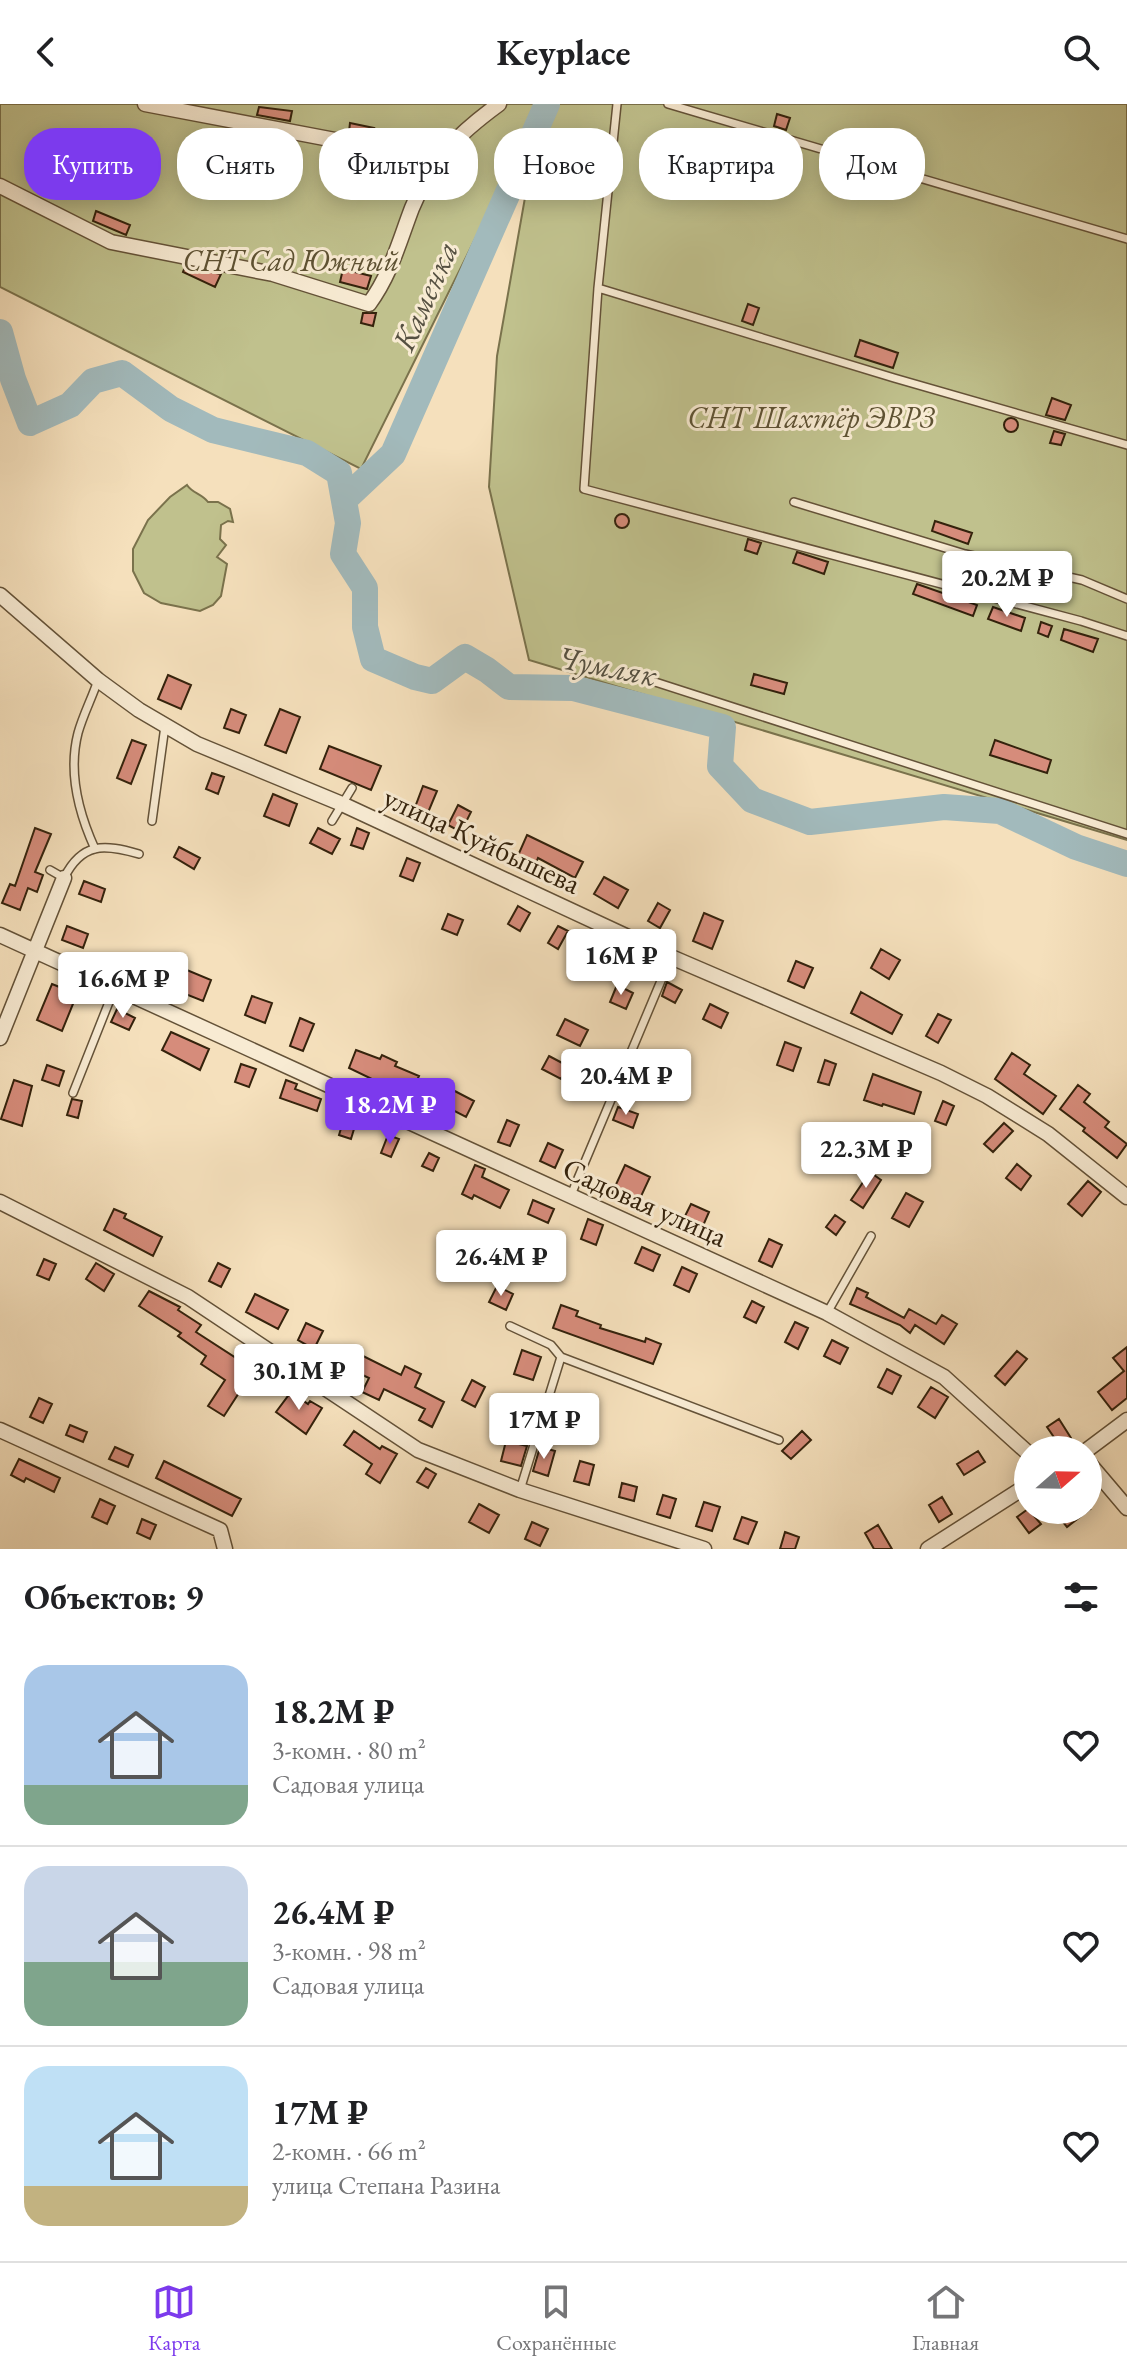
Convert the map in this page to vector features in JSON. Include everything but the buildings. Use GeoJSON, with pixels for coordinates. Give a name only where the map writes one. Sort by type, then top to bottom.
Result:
{"type":"FeatureCollection","features":[{"type":"Feature","properties":{"kind":"street"},"geometry":{"type":"LineString","coordinates":[[145,104],[319,137]]}},
{"type":"Feature","properties":{"kind":"street"},"geometry":{"type":"LineString","coordinates":[[466,128],[499,104]]}},
{"type":"Feature","properties":{"kind":"street"},"geometry":{"type":"LineString","coordinates":[[0,186],[111,242],[273,274],[369,304],[384,284],[416,200]]}},
{"type":"Feature","properties":{"kind":"street","name":"улица Куйбышева"},"geometry":{"type":"LineString","coordinates":[[0,595],[98,680],[197,744],[342,804],[671,957],[941,1073],[987,1096],[1048,1134],[1127,1197]]}},
{"type":"Feature","properties":{"kind":"street"},"geometry":{"type":"LineString","coordinates":[[0,1038],[35,949],[57,874]]}},
{"type":"Feature","properties":{"kind":"street","name":"Садовая улица"},"geometry":{"type":"LineString","coordinates":[[0,935],[827,1313],[944,1377],[1014,1440]]}},
{"type":"Feature","properties":{"kind":"street"},"geometry":{"type":"LineString","coordinates":[[0,1202],[188,1297],[418,1450],[520,1490],[704,1549]]}},
{"type":"Feature","properties":{"kind":"street"},"geometry":{"type":"LineString","coordinates":[[1102,1439],[1127,1420]]}},
{"type":"Feature","properties":{"kind":"street"},"geometry":{"type":"LineString","coordinates":[[0,1430],[220,1530],[225,1549]]}},
{"type":"Feature","properties":{"kind":"street"},"geometry":{"type":"LineString","coordinates":[[1102,1479],[1127,1508]]}},
{"type":"Feature","properties":{"kind":"street"},"geometry":{"type":"LineString","coordinates":[[928,1549],[1014,1494]]}},
{"type":"Feature","properties":{"kind":"lane"},"geometry":{"type":"LineString","coordinates":[[617,104],[598,288],[584,489],[1081,621],[1127,636]]}},
{"type":"Feature","properties":{"kind":"lane"},"geometry":{"type":"LineString","coordinates":[[668,104],[1127,239]]}},
{"type":"Feature","properties":{"kind":"lane"},"geometry":{"type":"LineString","coordinates":[[598,288],[1127,445]]}},
{"type":"Feature","properties":{"kind":"lane"},"geometry":{"type":"LineString","coordinates":[[794,502],[965,554],[1082,580],[1127,599]]}},
{"type":"Feature","properties":{"kind":"lane"},"geometry":{"type":"LineString","coordinates":[[621,671],[1127,834]]}},
{"type":"Feature","properties":{"kind":"lane"},"geometry":{"type":"LineString","coordinates":[[95,849],[80,818],[74,773],[78,735],[98,680]]}},
{"type":"Feature","properties":{"kind":"lane"},"geometry":{"type":"LineString","coordinates":[[152,821],[165,726]]}},
{"type":"Feature","properties":{"kind":"lane"},"geometry":{"type":"LineString","coordinates":[[332,821],[352,788]]}},
{"type":"Feature","properties":{"kind":"lane"},"geometry":{"type":"LineString","coordinates":[[57,874],[86,851],[122,849],[139,854]]}},
{"type":"Feature","properties":{"kind":"lane"},"geometry":{"type":"LineString","coordinates":[[570,1197],[671,957]]}},
{"type":"Feature","properties":{"kind":"lane"},"geometry":{"type":"LineString","coordinates":[[73,1093],[115,987]]}},
{"type":"Feature","properties":{"kind":"lane"},"geometry":{"type":"LineString","coordinates":[[591,1066],[622,1078]]}},
{"type":"Feature","properties":{"kind":"lane"},"geometry":{"type":"LineString","coordinates":[[827,1313],[871,1236]]}},
{"type":"Feature","properties":{"kind":"lane"},"geometry":{"type":"LineString","coordinates":[[510,1326],[551,1345],[561,1357],[779,1440]]}},
{"type":"Feature","properties":{"kind":"lane"},"geometry":{"type":"LineString","coordinates":[[520,1490],[561,1357]]}},
{"type":"Feature","properties":{"kind":"green space","name":"СНТ Сад Южный"},"geometry":{"type":"Polygon","coordinates":[[[0,104],[542,104],[530,128],[494,128],[494,200],[361,469],[0,287],[0,104]]]}},
{"type":"Feature","properties":{"kind":"green space","name":"СНТ Шахтёр ЭВРЗ"},"geometry":{"type":"Polygon","coordinates":[[[546,104],[1127,104],[1127,840],[529,660],[489,487],[497,356],[525,200],[623,200],[623,128],[540,128],[546,104]]]}},
{"type":"Feature","properties":{"kind":"green space"},"geometry":{"type":"Polygon","coordinates":[[[187,485],[208,502],[218,502],[230,509],[233,522],[221,525],[220,539],[226,545],[217,557],[227,564],[221,596],[213,605],[200,611],[161,603],[144,593],[133,571],[133,549],[148,520],[170,497],[187,485]]]}},
{"type":"Feature","properties":{"kind":"waterway","name":"Каменка"},"geometry":{"type":"LineString","coordinates":[[344,500],[393,454],[547,104]]}},
{"type":"Feature","properties":{"kind":"waterway","name":"Чумляк"},"geometry":{"type":"LineString","coordinates":[[0,332],[30,423],[70,405],[93,381],[122,373],[171,409],[213,430],[307,453],[339,473],[348,523],[343,554],[365,588],[365,627],[373,659],[432,681],[465,657],[509,687],[573,688],[723,727],[720,766],[752,800],[810,822],[944,807],[1000,811],[1076,847],[1127,864]]}}]}
